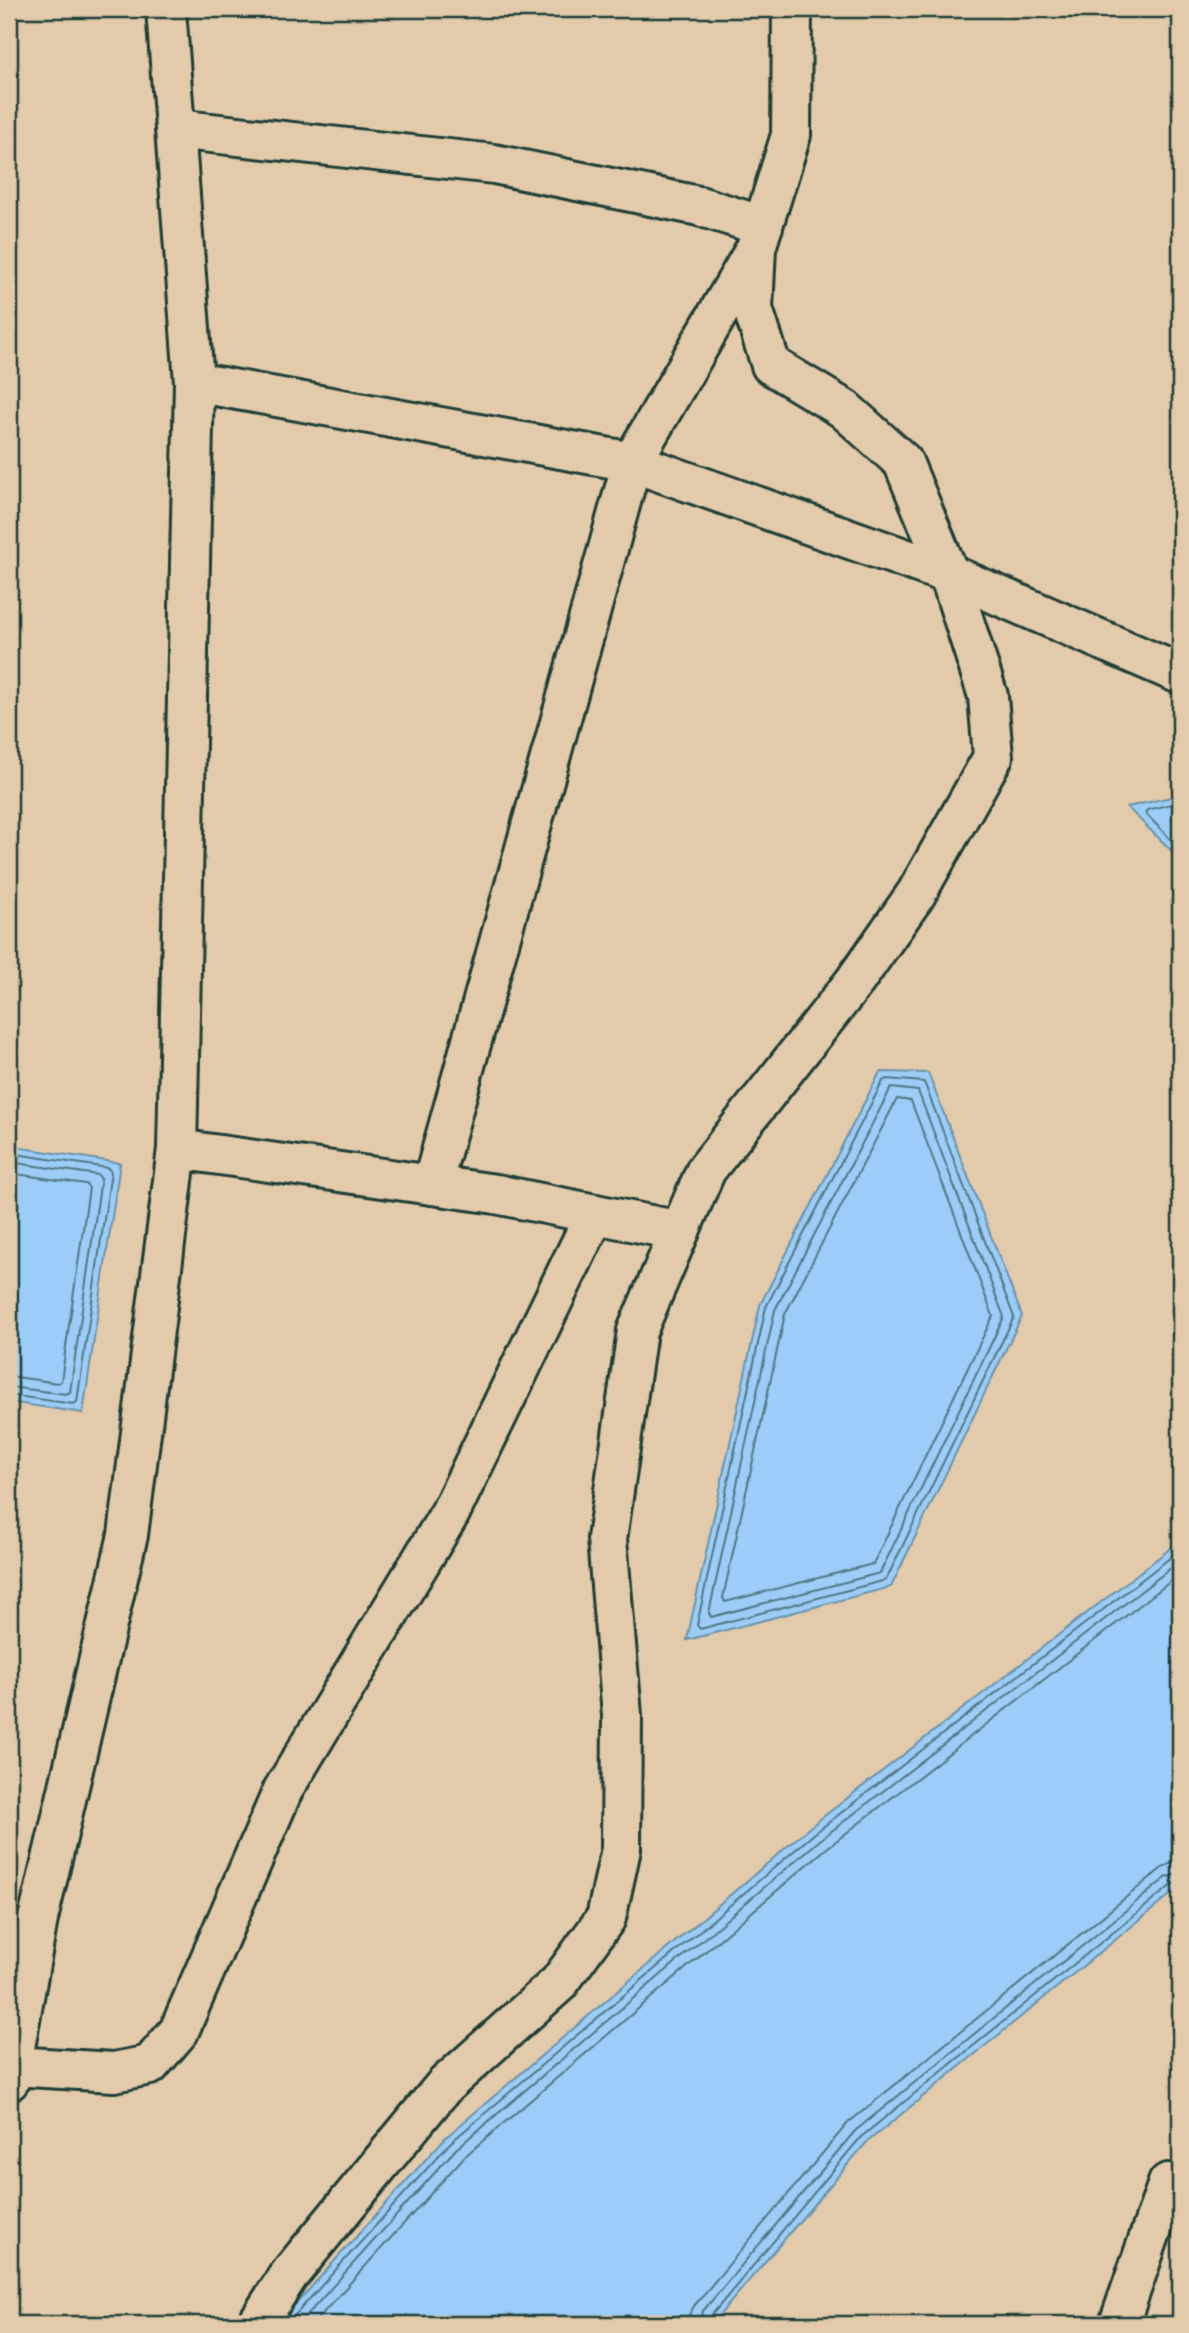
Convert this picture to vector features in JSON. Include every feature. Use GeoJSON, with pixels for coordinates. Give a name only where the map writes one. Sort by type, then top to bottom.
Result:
{"type":"FeatureCollection","features":[{"type":"Feature","properties":{"kind":"street"},"geometry":{"type":"LineString","coordinates":[[166,9],[194,382],[177,1149],[128,1535],[38,1919],[10,2073],[114,2072],[150,2065],[179,2031],[283,1790],[450,1513],[595,1214]]}},
{"type":"Feature","properties":{"kind":"street"},"geometry":{"type":"LineString","coordinates":[[257,2324],[288,2276],[444,2086],[559,1983],[606,1918],[621,1849],[622,1715],[607,1539],[637,1331],[706,1170],[855,981],[916,894],[993,758],[988,696],[949,574],[903,462],[844,409],[771,365],[753,309],[760,237],[791,135],[792,9]]}},
{"type":"Feature","properties":{"kind":"street"},"geometry":{"type":"LineString","coordinates":[[175,129],[494,164],[699,206],[760,237]]}},
{"type":"Feature","properties":{"kind":"street"},"geometry":{"type":"LineString","coordinates":[[432,1185],[632,462],[760,237]]}},
{"type":"Feature","properties":{"kind":"street"},"geometry":{"type":"LineString","coordinates":[[194,382],[632,462],[949,574],[1180,674]]}},
{"type":"Feature","properties":{"kind":"street"},"geometry":{"type":"LineString","coordinates":[[177,1149],[496,1194],[680,1231]]}},
{"type":"Feature","properties":{"kind":"street"},"geometry":{"type":"LineString","coordinates":[[1119,2324],[1168,2183],[1180,2186]]}},
{"type":"Feature","properties":{"kind":"water"},"geometry":{"type":"Polygon","coordinates":[[[1180,795],[1180,859],[1127,807],[1180,795]]]}},
{"type":"Feature","properties":{"kind":"water"},"geometry":{"type":"Polygon","coordinates":[[[880,1072],[928,1073],[1022,1316],[891,1587],[687,1640],[760,1305],[880,1072]]]}},
{"type":"Feature","properties":{"kind":"water"},"geometry":{"type":"Polygon","coordinates":[[[9,1146],[120,1163],[83,1413],[9,1402],[9,1146]]]}},
{"type":"Feature","properties":{"kind":"water"},"geometry":{"type":"Polygon","coordinates":[[[1180,1541],[1180,1887],[866,2143],[712,2324],[278,2324],[445,2138],[810,1827],[1180,1541]]]}}]}
